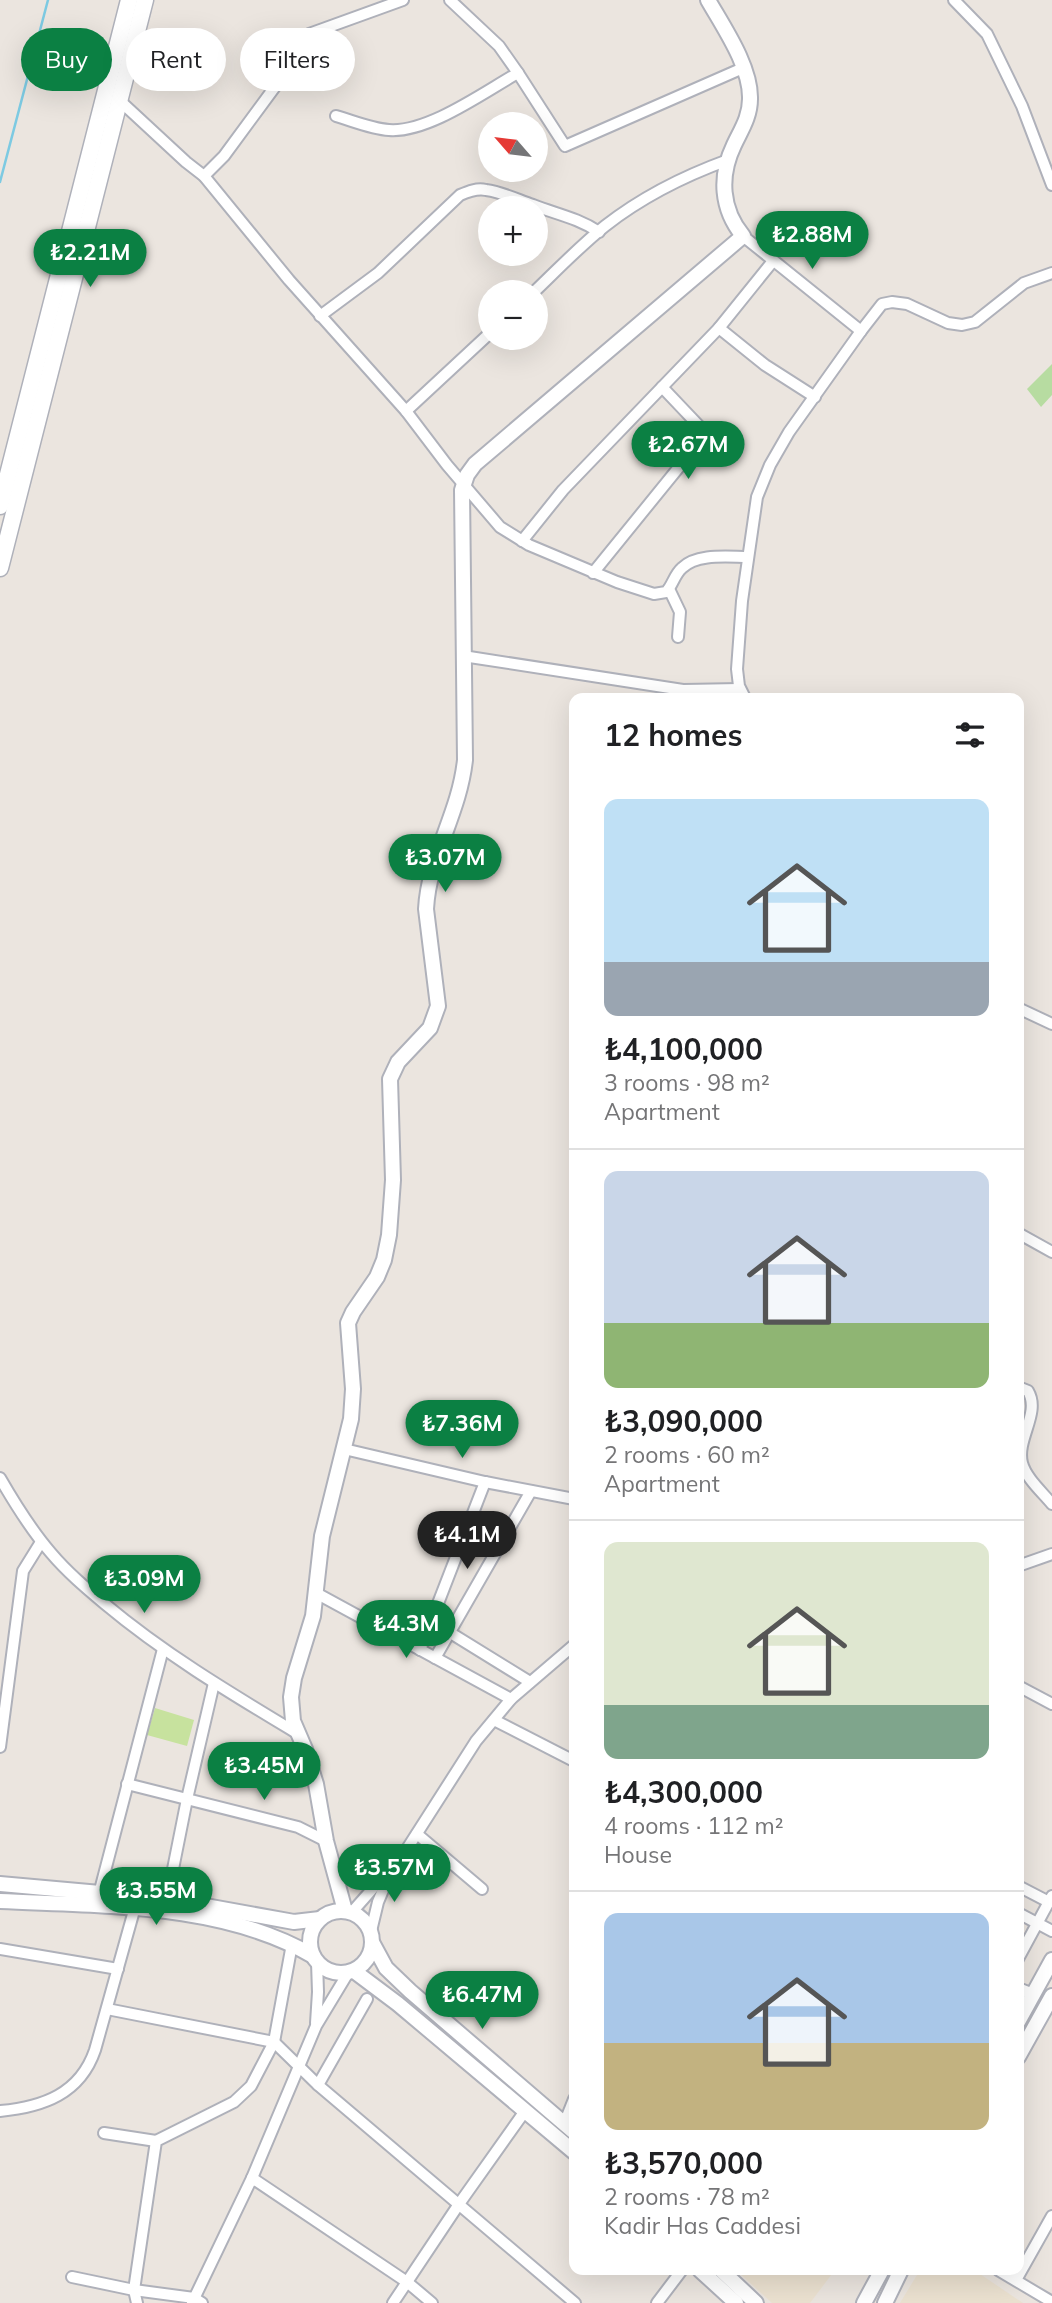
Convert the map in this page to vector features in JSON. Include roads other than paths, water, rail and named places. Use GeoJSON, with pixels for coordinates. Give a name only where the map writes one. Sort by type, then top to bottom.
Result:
{"type":"FeatureCollection","features":[{"type":"Feature","properties":{"kind":"main road"},"geometry":{"type":"LineString","coordinates":[[0,506],[129,0]]}},
{"type":"Feature","properties":{"kind":"main road"},"geometry":{"type":"LineString","coordinates":[[0,568],[145,0]]}},
{"type":"Feature","properties":{"kind":"street"},"geometry":{"type":"LineString","coordinates":[[204,176],[224,156],[291,65],[309,34],[403,0]]}},
{"type":"Feature","properties":{"kind":"street"},"geometry":{"type":"LineString","coordinates":[[450,0],[499,46],[565,146],[743,68]]}},
{"type":"Feature","properties":{"kind":"street"},"geometry":{"type":"LineString","coordinates":[[708,0],[748,83],[750,108],[724,176],[724,197],[729,215],[743,236],[861,331]]}},
{"type":"Feature","properties":{"kind":"street"},"geometry":{"type":"LineString","coordinates":[[954,0],[987,34],[1022,106],[1052,185]]}},
{"type":"Feature","properties":{"kind":"street"},"geometry":{"type":"LineString","coordinates":[[336,116],[382,129],[413,128],[441,117],[518,73]]}},
{"type":"Feature","properties":{"kind":"street"},"geometry":{"type":"LineString","coordinates":[[119,100],[204,176],[320,316],[406,411],[447,466],[464,482],[500,527],[522,541],[593,573],[654,594],[669,589],[678,571],[692,561],[748,557]]}},
{"type":"Feature","properties":{"kind":"street"},"geometry":{"type":"LineString","coordinates":[[547,280],[620,215],[657,191],[728,160]]}},
{"type":"Feature","properties":{"kind":"street"},"geometry":{"type":"LineString","coordinates":[[320,316],[378,273],[460,195],[471,191],[483,189],[495,192],[569,216],[599,232]]}},
{"type":"Feature","properties":{"kind":"street"},"geometry":{"type":"LineString","coordinates":[[349,1912],[326,1841],[316,1784],[293,1721],[291,1697],[309,1634],[322,1535],[353,1404],[348,1323],[352,1312],[381,1269],[391,1218],[393,1180],[390,1079],[398,1062],[430,1028],[438,1006],[426,909],[433,867],[455,808],[465,760],[461,490],[475,464],[743,236]]}},
{"type":"Feature","properties":{"kind":"street"},"geometry":{"type":"LineString","coordinates":[[522,541],[563,490],[719,328],[774,261]]}},
{"type":"Feature","properties":{"kind":"street"},"geometry":{"type":"LineString","coordinates":[[743,693],[737,669],[742,601],[757,496],[789,432],[861,331],[882,304],[892,302],[907,304],[948,323],[969,324],[986,316],[1024,283],[1052,273]]}},
{"type":"Feature","properties":{"kind":"street"},"geometry":{"type":"LineString","coordinates":[[719,328],[765,365],[815,397]]}},
{"type":"Feature","properties":{"kind":"street"},"geometry":{"type":"LineString","coordinates":[[406,411],[478,343]]}},
{"type":"Feature","properties":{"kind":"street"},"geometry":{"type":"LineString","coordinates":[[593,573],[701,440],[700,427],[662,387]]}},
{"type":"Feature","properties":{"kind":"street"},"geometry":{"type":"LineString","coordinates":[[669,589],[680,612],[678,637]]}},
{"type":"Feature","properties":{"kind":"street"},"geometry":{"type":"LineString","coordinates":[[463,656],[683,690],[728,693]]}},
{"type":"Feature","properties":{"kind":"street"},"geometry":{"type":"LineString","coordinates":[[1024,1011],[1052,1024]]}},
{"type":"Feature","properties":{"kind":"street"},"geometry":{"type":"LineString","coordinates":[[1024,1236],[1052,1252]]}},
{"type":"Feature","properties":{"kind":"street"},"geometry":{"type":"LineString","coordinates":[[1024,1389],[1028,1391],[1032,1403],[1024,1441]]}},
{"type":"Feature","properties":{"kind":"street"},"geometry":{"type":"LineString","coordinates":[[344,1449],[485,1482],[569,1498]]}},
{"type":"Feature","properties":{"kind":"street"},"geometry":{"type":"LineString","coordinates":[[1024,1467],[1052,1504]]}},
{"type":"Feature","properties":{"kind":"street"},"geometry":{"type":"LineString","coordinates":[[0,1478],[41,1542],[78,1580],[163,1649],[300,1735]]}},
{"type":"Feature","properties":{"kind":"street"},"geometry":{"type":"LineString","coordinates":[[420,1650],[485,1482]]}},
{"type":"Feature","properties":{"kind":"street"},"geometry":{"type":"LineString","coordinates":[[435,1658],[531,1491]]}},
{"type":"Feature","properties":{"kind":"street"},"geometry":{"type":"LineString","coordinates":[[0,1747],[23,1572],[41,1542]]}},
{"type":"Feature","properties":{"kind":"street"},"geometry":{"type":"LineString","coordinates":[[1024,1564],[1052,1554]]}},
{"type":"Feature","properties":{"kind":"street"},"geometry":{"type":"LineString","coordinates":[[316,1593],[511,1699]]}},
{"type":"Feature","properties":{"kind":"street"},"geometry":{"type":"LineString","coordinates":[[449,1632],[530,1682]]}},
{"type":"Feature","properties":{"kind":"street"},"geometry":{"type":"LineString","coordinates":[[99,1894],[163,1649]]}},
{"type":"Feature","properties":{"kind":"street"},"geometry":{"type":"LineString","coordinates":[[349,1912],[392,1869],[417,1835],[475,1741],[511,1699],[569,1649]]}},
{"type":"Feature","properties":{"kind":"street"},"geometry":{"type":"LineString","coordinates":[[0,1656],[11,1661]]}},
{"type":"Feature","properties":{"kind":"street"},"geometry":{"type":"LineString","coordinates":[[167,1899],[214,1683]]}},
{"type":"Feature","properties":{"kind":"street"},"geometry":{"type":"LineString","coordinates":[[1024,1689],[1052,1704]]}},
{"type":"Feature","properties":{"kind":"street"},"geometry":{"type":"LineString","coordinates":[[494,1720],[569,1758]]}},
{"type":"Feature","properties":{"kind":"street"},"geometry":{"type":"LineString","coordinates":[[127,1784],[298,1826],[326,1841]]}},
{"type":"Feature","properties":{"kind":"street"},"geometry":{"type":"LineString","coordinates":[[417,1835],[482,1889]]}},
{"type":"Feature","properties":{"kind":"street"},"geometry":{"type":"LineString","coordinates":[[72,2277],[196,2301],[252,2178],[316,2026],[351,1972],[365,1963],[372,1951],[378,1902],[392,1869]]}},
{"type":"Feature","properties":{"kind":"street"},"geometry":{"type":"LineString","coordinates":[[0,1884],[167,1899],[293,1922],[320,1919],[332,1912],[349,1912],[363,1920],[386,1968],[569,2128]]}},
{"type":"Feature","properties":{"kind":"street"},"geometry":{"type":"LineString","coordinates":[[1024,1888],[1050,1899],[1024,1948]]}},
{"type":"Feature","properties":{"kind":"street"},"geometry":{"type":"LineString","coordinates":[[0,1901],[164,1910],[279,1937],[328,1970],[351,1972],[398,2004],[569,2148]]}},
{"type":"Feature","properties":{"kind":"street"},"geometry":{"type":"LineString","coordinates":[[0,2111],[41,2103],[65,2092],[85,2073],[93,2058],[135,1907]]}},
{"type":"Feature","properties":{"kind":"street"},"geometry":{"type":"LineString","coordinates":[[1024,1916],[1052,1931]]}},
{"type":"Feature","properties":{"kind":"street"},"geometry":{"type":"LineString","coordinates":[[316,2026],[318,1992],[311,1936],[320,1919]]}},
{"type":"Feature","properties":{"kind":"street"},"geometry":{"type":"LineString","coordinates":[[104,2133],[156,2141],[240,2098],[251,2086],[274,2042],[292,1944]]}},
{"type":"Feature","properties":{"kind":"street"},"geometry":{"type":"LineString","coordinates":[[0,1949],[118,1969]]}},
{"type":"Feature","properties":{"kind":"street"},"geometry":{"type":"LineString","coordinates":[[1024,2011],[1052,1960]]}},
{"type":"Feature","properties":{"kind":"street"},"geometry":{"type":"LineString","coordinates":[[1024,1990],[1033,1994]]}},
{"type":"Feature","properties":{"kind":"street"},"geometry":{"type":"LineString","coordinates":[[1024,2048],[1046,2019],[1052,1996]]}},
{"type":"Feature","properties":{"kind":"street"},"geometry":{"type":"LineString","coordinates":[[318,2085],[367,1999]]}},
{"type":"Feature","properties":{"kind":"street"},"geometry":{"type":"LineString","coordinates":[[107,2009],[274,2042],[318,2085],[575,2303]]}},
{"type":"Feature","properties":{"kind":"street"},"geometry":{"type":"LineString","coordinates":[[393,2303],[525,2111]]}},
{"type":"Feature","properties":{"kind":"street"},"geometry":{"type":"LineString","coordinates":[[137,2303],[134,2290],[156,2141]]}},
{"type":"Feature","properties":{"kind":"street"},"geometry":{"type":"LineString","coordinates":[[252,2178],[407,2282],[432,2303]]}},
{"type":"Feature","properties":{"kind":"street"},"geometry":{"type":"LineString","coordinates":[[1024,2266],[1052,2216]]}},
{"type":"Feature","properties":{"kind":"street"},"geometry":{"type":"LineString","coordinates":[[657,2303],[678,2275]]}},
{"type":"Feature","properties":{"kind":"street"},"geometry":{"type":"LineString","coordinates":[[706,2275],[736,2303]]}},
{"type":"Feature","properties":{"kind":"street"},"geometry":{"type":"LineString","coordinates":[[726,2275],[756,2303]]}},
{"type":"Feature","properties":{"kind":"street"},"geometry":{"type":"LineString","coordinates":[[864,2303],[878,2275]]}},
{"type":"Feature","properties":{"kind":"street"},"geometry":{"type":"LineString","coordinates":[[885,2303],[899,2275]]}},
{"type":"Feature","properties":{"kind":"street"},"geometry":{"type":"LineString","coordinates":[[1008,2275],[1052,2302]]}},
{"type":"Feature","properties":{"kind":"street"},"geometry":{"type":"LineString","coordinates":[[1016,2280],[1019,2275]]}},
{"type":"Feature","properties":{"kind":"waterway"},"geometry":{"type":"LineString","coordinates":[[0,182],[48,0]]}}]}
